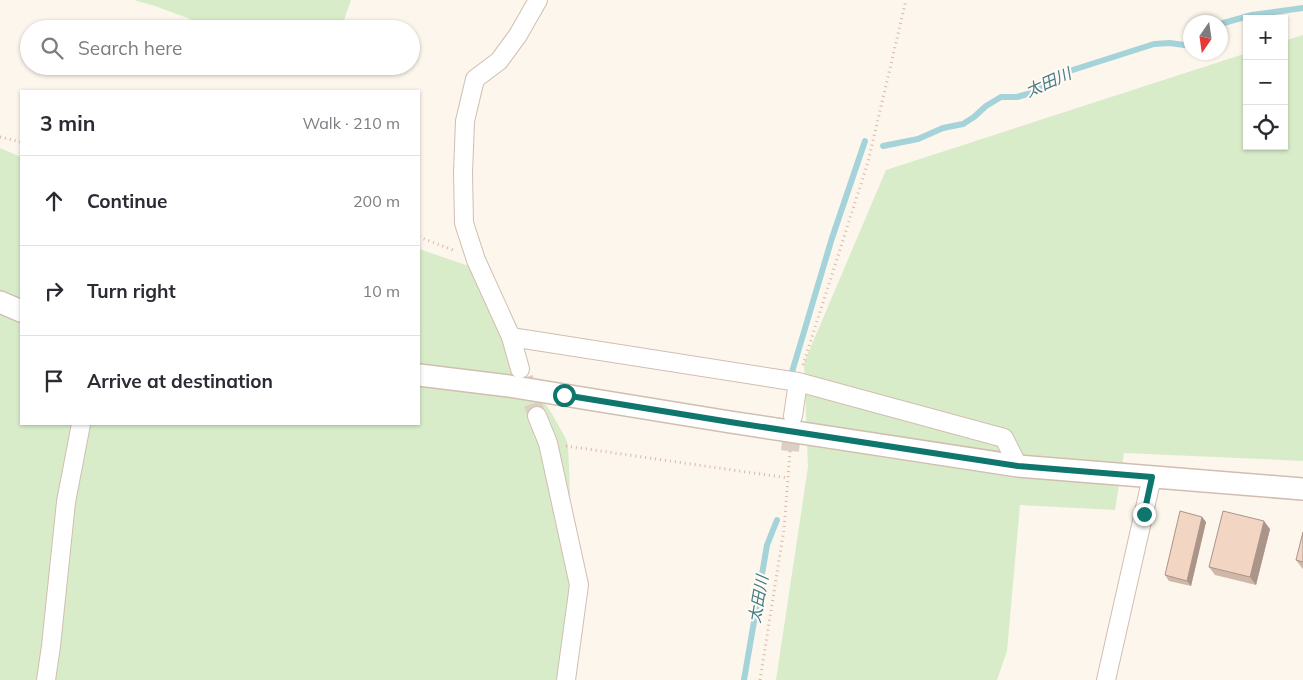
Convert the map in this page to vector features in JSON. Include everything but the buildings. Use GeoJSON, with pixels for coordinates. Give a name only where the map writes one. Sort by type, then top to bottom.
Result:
{"type":"FeatureCollection","features":[{"type":"Feature","properties":{"kind":"street"},"geometry":{"type":"LineString","coordinates":[[520,369],[511,337],[476,260],[464,223],[464,121],[475,79],[499,61],[518,35],[538,0]]}},
{"type":"Feature","properties":{"kind":"street"},"geometry":{"type":"LineString","coordinates":[[0,302],[20,311]]}},
{"type":"Feature","properties":{"kind":"street"},"geometry":{"type":"LineString","coordinates":[[511,337],[798,382],[1004,438],[1018,466]]}},
{"type":"Feature","properties":{"kind":"street"},"geometry":{"type":"LineString","coordinates":[[420,375],[509,386],[720,421],[1018,466],[1303,489]]}},
{"type":"Feature","properties":{"kind":"street"},"geometry":{"type":"LineString","coordinates":[[793,416],[798,382]]}},
{"type":"Feature","properties":{"kind":"street"},"geometry":{"type":"LineString","coordinates":[[537,416],[548,443],[580,585],[566,680]]}},
{"type":"Feature","properties":{"kind":"street"},"geometry":{"type":"LineString","coordinates":[[46,680],[66,502],[81,425]]}},
{"type":"Feature","properties":{"kind":"street"},"geometry":{"type":"LineString","coordinates":[[1106,680],[1152,477]]}},
{"type":"Feature","properties":{"kind":"path"},"geometry":{"type":"LineString","coordinates":[[798,382],[868,162],[906,0]]}},
{"type":"Feature","properties":{"kind":"path"},"geometry":{"type":"LineString","coordinates":[[0,137],[20,142]]}},
{"type":"Feature","properties":{"kind":"path"},"geometry":{"type":"LineString","coordinates":[[420,236],[476,260]]}},
{"type":"Feature","properties":{"kind":"path"},"geometry":{"type":"LineString","coordinates":[[548,443],[788,478]]}},
{"type":"Feature","properties":{"kind":"path"},"geometry":{"type":"LineString","coordinates":[[760,680],[784,529],[790,451]]}},
{"type":"Feature","properties":{"kind":"green space"},"geometry":{"type":"Polygon","coordinates":[[[134,0],[351,0],[344,20],[193,20],[134,0]]]}},
{"type":"Feature","properties":{"kind":"green space"},"geometry":{"type":"Polygon","coordinates":[[[1303,35],[1303,461],[1124,453],[1115,510],[1020,505],[1007,651],[997,680],[776,680],[808,467],[804,363],[886,170],[1243,54],[1243,150],[1288,150],[1288,40],[1303,35]]]}},
{"type":"Feature","properties":{"kind":"green space"},"geometry":{"type":"Polygon","coordinates":[[[0,148],[20,157],[20,425],[420,425],[420,249],[472,267],[503,340],[552,414],[568,445],[574,585],[561,680],[0,680],[0,148]]]}},
{"type":"Feature","properties":{"kind":"waterway","name":"太田川"},"geometry":{"type":"LineString","coordinates":[[1228,22],[1252,15],[1303,8]]}},
{"type":"Feature","properties":{"kind":"waterway","name":"太田川"},"geometry":{"type":"LineString","coordinates":[[883,146],[918,139],[943,128],[963,124],[1001,97],[1017,97],[1031,93],[1057,75],[1154,44],[1183,45]]}},
{"type":"Feature","properties":{"kind":"waterway","name":"太田川"},"geometry":{"type":"LineString","coordinates":[[792,372],[832,238],[865,141]]}},
{"type":"Feature","properties":{"kind":"waterway","name":"太田川"},"geometry":{"type":"LineString","coordinates":[[744,680],[767,545],[777,520]]}},
{"type":"Feature","properties":{"kind":"tunnel"},"geometry":{"type":"LineString","coordinates":[[524,378],[537,416]]}},
{"type":"Feature","properties":{"kind":"tunnel"},"geometry":{"type":"LineString","coordinates":[[790,451],[793,419]]}},
{"type":"Feature","properties":{"kind":"route"},"geometry":{"type":"LineString","coordinates":[[564,395],[1018,466],[1152,477],[1144,514]]}}]}
